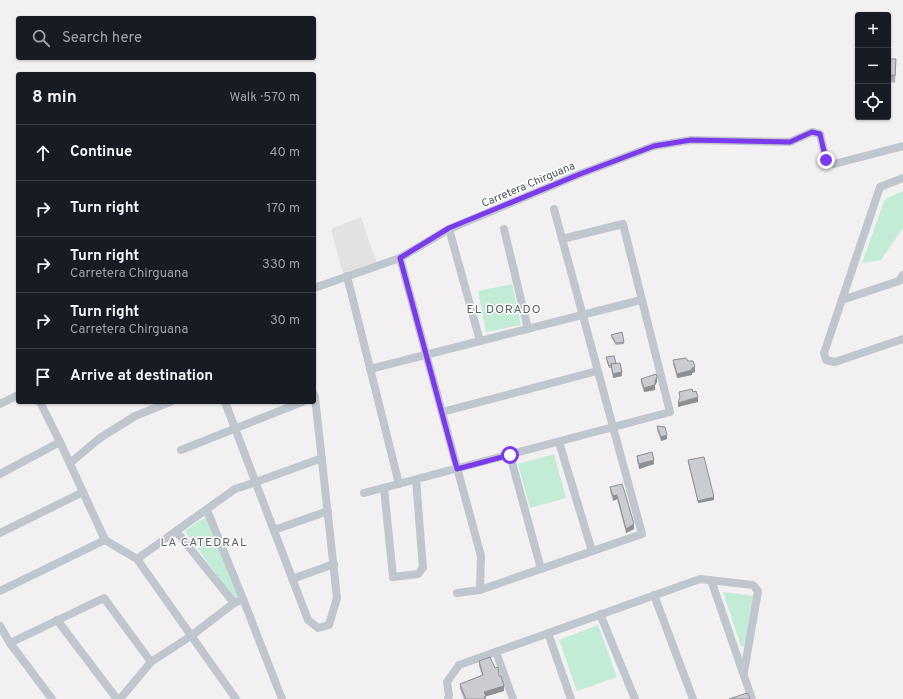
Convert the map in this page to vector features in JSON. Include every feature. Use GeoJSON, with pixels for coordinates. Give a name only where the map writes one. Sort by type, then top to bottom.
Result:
{"type":"FeatureCollection","features":[{"type":"Feature","properties":{"kind":"street","name":"Carretera Chirguana"},"geometry":{"type":"LineString","coordinates":[[316,287],[400,258],[449,228],[580,174],[654,146],[691,140],[790,142],[812,132],[820,134],[826,160],[834,164],[903,146]]}},
{"type":"Feature","properties":{"kind":"street"},"geometry":{"type":"LineString","coordinates":[[903,178],[880,187],[824,353],[826,360],[836,362],[903,340]]}},
{"type":"Feature","properties":{"kind":"street"},"geometry":{"type":"LineString","coordinates":[[457,593],[480,590],[642,534],[554,209]]}},
{"type":"Feature","properties":{"kind":"street"},"geometry":{"type":"LineString","coordinates":[[364,494],[670,412],[622,224],[562,239]]}},
{"type":"Feature","properties":{"kind":"street"},"geometry":{"type":"LineString","coordinates":[[449,228],[480,341]]}},
{"type":"Feature","properties":{"kind":"street"},"geometry":{"type":"LineString","coordinates":[[504,229],[528,329]]}},
{"type":"Feature","properties":{"kind":"street"},"geometry":{"type":"LineString","coordinates":[[400,258],[481,556],[480,590]]}},
{"type":"Feature","properties":{"kind":"street"},"geometry":{"type":"LineString","coordinates":[[842,300],[899,281],[903,275]]}},
{"type":"Feature","properties":{"kind":"street"},"geometry":{"type":"LineString","coordinates":[[346,276],[399,484]]}},
{"type":"Feature","properties":{"kind":"street"},"geometry":{"type":"LineString","coordinates":[[370,369],[642,300]]}},
{"type":"Feature","properties":{"kind":"street"},"geometry":{"type":"LineString","coordinates":[[442,412],[597,371]]}},
{"type":"Feature","properties":{"kind":"street"},"geometry":{"type":"LineString","coordinates":[[0,404],[16,396]]}},
{"type":"Feature","properties":{"kind":"street"},"geometry":{"type":"LineString","coordinates":[[41,404],[70,462],[105,540],[137,559],[236,699]]}},
{"type":"Feature","properties":{"kind":"street"},"geometry":{"type":"LineString","coordinates":[[70,462],[100,438],[135,416],[165,404]]}},
{"type":"Feature","properties":{"kind":"street"},"geometry":{"type":"LineString","coordinates":[[227,404],[308,620],[318,628],[329,626],[337,598],[315,404]]}},
{"type":"Feature","properties":{"kind":"street"},"geometry":{"type":"LineString","coordinates":[[181,450],[297,404]]}},
{"type":"Feature","properties":{"kind":"street"},"geometry":{"type":"LineString","coordinates":[[0,474],[60,442]]}},
{"type":"Feature","properties":{"kind":"street"},"geometry":{"type":"LineString","coordinates":[[558,442],[592,552]]}},
{"type":"Feature","properties":{"kind":"street"},"geometry":{"type":"LineString","coordinates":[[510,455],[541,569]]}},
{"type":"Feature","properties":{"kind":"street"},"geometry":{"type":"LineString","coordinates":[[137,559],[235,489],[322,458]]}},
{"type":"Feature","properties":{"kind":"street"},"geometry":{"type":"LineString","coordinates":[[384,488],[393,577],[418,574],[423,568],[416,480]]}},
{"type":"Feature","properties":{"kind":"street"},"geometry":{"type":"LineString","coordinates":[[0,533],[83,492]]}},
{"type":"Feature","properties":{"kind":"street"},"geometry":{"type":"LineString","coordinates":[[207,510],[282,699]]}},
{"type":"Feature","properties":{"kind":"street"},"geometry":{"type":"LineString","coordinates":[[274,530],[328,511]]}},
{"type":"Feature","properties":{"kind":"street"},"geometry":{"type":"LineString","coordinates":[[176,532],[234,603]]}},
{"type":"Feature","properties":{"kind":"street"},"geometry":{"type":"LineString","coordinates":[[0,591],[105,540]]}},
{"type":"Feature","properties":{"kind":"street"},"geometry":{"type":"LineString","coordinates":[[292,579],[334,564]]}},
{"type":"Feature","properties":{"kind":"street"},"geometry":{"type":"LineString","coordinates":[[449,698],[447,682],[459,665],[700,579],[753,585],[758,591],[744,672]]}},
{"type":"Feature","properties":{"kind":"street"},"geometry":{"type":"LineString","coordinates":[[711,580],[744,672],[749,696]]}},
{"type":"Feature","properties":{"kind":"street"},"geometry":{"type":"LineString","coordinates":[[654,595],[692,699]]}},
{"type":"Feature","properties":{"kind":"street"},"geometry":{"type":"LineString","coordinates":[[10,643],[104,598],[151,662]]}},
{"type":"Feature","properties":{"kind":"street"},"geometry":{"type":"LineString","coordinates":[[57,620],[119,699],[151,662],[191,636],[234,603],[243,598]]}},
{"type":"Feature","properties":{"kind":"street"},"geometry":{"type":"LineString","coordinates":[[600,614],[635,699]]}},
{"type":"Feature","properties":{"kind":"street"},"geometry":{"type":"LineString","coordinates":[[0,626],[10,643],[52,699]]}},
{"type":"Feature","properties":{"kind":"street"},"geometry":{"type":"LineString","coordinates":[[548,633],[571,699]]}},
{"type":"Feature","properties":{"kind":"street"},"geometry":{"type":"LineString","coordinates":[[496,652],[513,699]]}},
{"type":"Feature","properties":{"kind":"shaded area"},"geometry":{"type":"Polygon","coordinates":[[[361,217],[377,262],[343,273],[331,229],[361,217]]]}},
{"type":"Feature","properties":{"kind":"green space"},"geometry":{"type":"Polygon","coordinates":[[[903,191],[903,228],[881,260],[862,263],[885,199],[903,191]]]}},
{"type":"Feature","properties":{"kind":"green space"},"geometry":{"type":"Polygon","coordinates":[[[512,284],[521,325],[486,332],[478,291],[512,284]]]}},
{"type":"Feature","properties":{"kind":"green space"},"geometry":{"type":"Polygon","coordinates":[[[554,454],[566,498],[530,508],[518,464],[554,454]]]}},
{"type":"Feature","properties":{"kind":"green space"},"geometry":{"type":"Polygon","coordinates":[[[207,516],[239,595],[234,599],[185,531],[207,516]]]}},
{"type":"Feature","properties":{"kind":"green space"},"geometry":{"type":"Polygon","coordinates":[[[723,592],[753,596],[745,646],[741,646],[723,592]]]}},
{"type":"Feature","properties":{"kind":"green space"},"geometry":{"type":"Polygon","coordinates":[[[598,625],[617,677],[577,691],[559,640],[598,625]]]}},
{"type":"Feature","properties":{"kind":"building"},"geometry":{"type":"Polygon","coordinates":[[[891,59],[896,59],[895,76],[891,75],[891,59]]]}},
{"type":"Feature","properties":{"kind":"building"},"geometry":{"type":"Polygon","coordinates":[[[622,332],[624,342],[616,343],[611,335],[622,332]]]}},
{"type":"Feature","properties":{"kind":"building"},"geometry":{"type":"Polygon","coordinates":[[[614,356],[616,363],[609,366],[606,357],[614,356]]]}},
{"type":"Feature","properties":{"kind":"building"},"geometry":{"type":"Polygon","coordinates":[[[686,358],[688,361],[693,361],[695,367],[692,368],[692,370],[677,374],[673,360],[686,358]]]}},
{"type":"Feature","properties":{"kind":"building"},"geometry":{"type":"Polygon","coordinates":[[[620,363],[622,372],[613,374],[611,364],[620,363]]]}},
{"type":"Feature","properties":{"kind":"building"},"geometry":{"type":"Polygon","coordinates":[[[656,374],[657,377],[655,385],[644,388],[641,379],[656,374]]]}},
{"type":"Feature","properties":{"kind":"building"},"geometry":{"type":"Polygon","coordinates":[[[692,389],[693,392],[696,391],[698,397],[678,403],[680,397],[679,392],[692,389]]]}},
{"type":"Feature","properties":{"kind":"building"},"geometry":{"type":"Polygon","coordinates":[[[657,426],[665,427],[667,435],[661,437],[657,426]]]}},
{"type":"Feature","properties":{"kind":"building"},"geometry":{"type":"Polygon","coordinates":[[[652,452],[654,460],[639,464],[637,456],[652,452]]]}},
{"type":"Feature","properties":{"kind":"building"},"geometry":{"type":"Polygon","coordinates":[[[704,457],[714,497],[698,501],[688,460],[704,457]]]}},
{"type":"Feature","properties":{"kind":"building"},"geometry":{"type":"Polygon","coordinates":[[[622,484],[634,524],[626,529],[617,495],[613,496],[610,487],[622,484]]]}},
{"type":"Feature","properties":{"kind":"building"},"geometry":{"type":"Polygon","coordinates":[[[490,657],[495,668],[498,667],[499,676],[501,676],[504,686],[484,692],[486,696],[484,697],[485,699],[466,699],[460,684],[483,675],[479,661],[490,657]]]}},
{"type":"Feature","properties":{"kind":"building"},"geometry":{"type":"Polygon","coordinates":[[[747,693],[750,699],[729,699],[747,693]]]}},
{"type":"Feature","properties":{"kind":"district","name":"EL DORADO"},"geometry":{"type":"Point","coordinates":[504,309]}},
{"type":"Feature","properties":{"kind":"district","name":"LA CATEDRAL"},"geometry":{"type":"Point","coordinates":[204,542]}},
{"type":"Feature","properties":{"kind":"route"},"geometry":{"type":"LineString","coordinates":[[510,455],[457,469],[400,258],[449,228],[580,174],[654,146],[691,140],[790,142],[812,132],[820,134],[826,160]]}}]}
